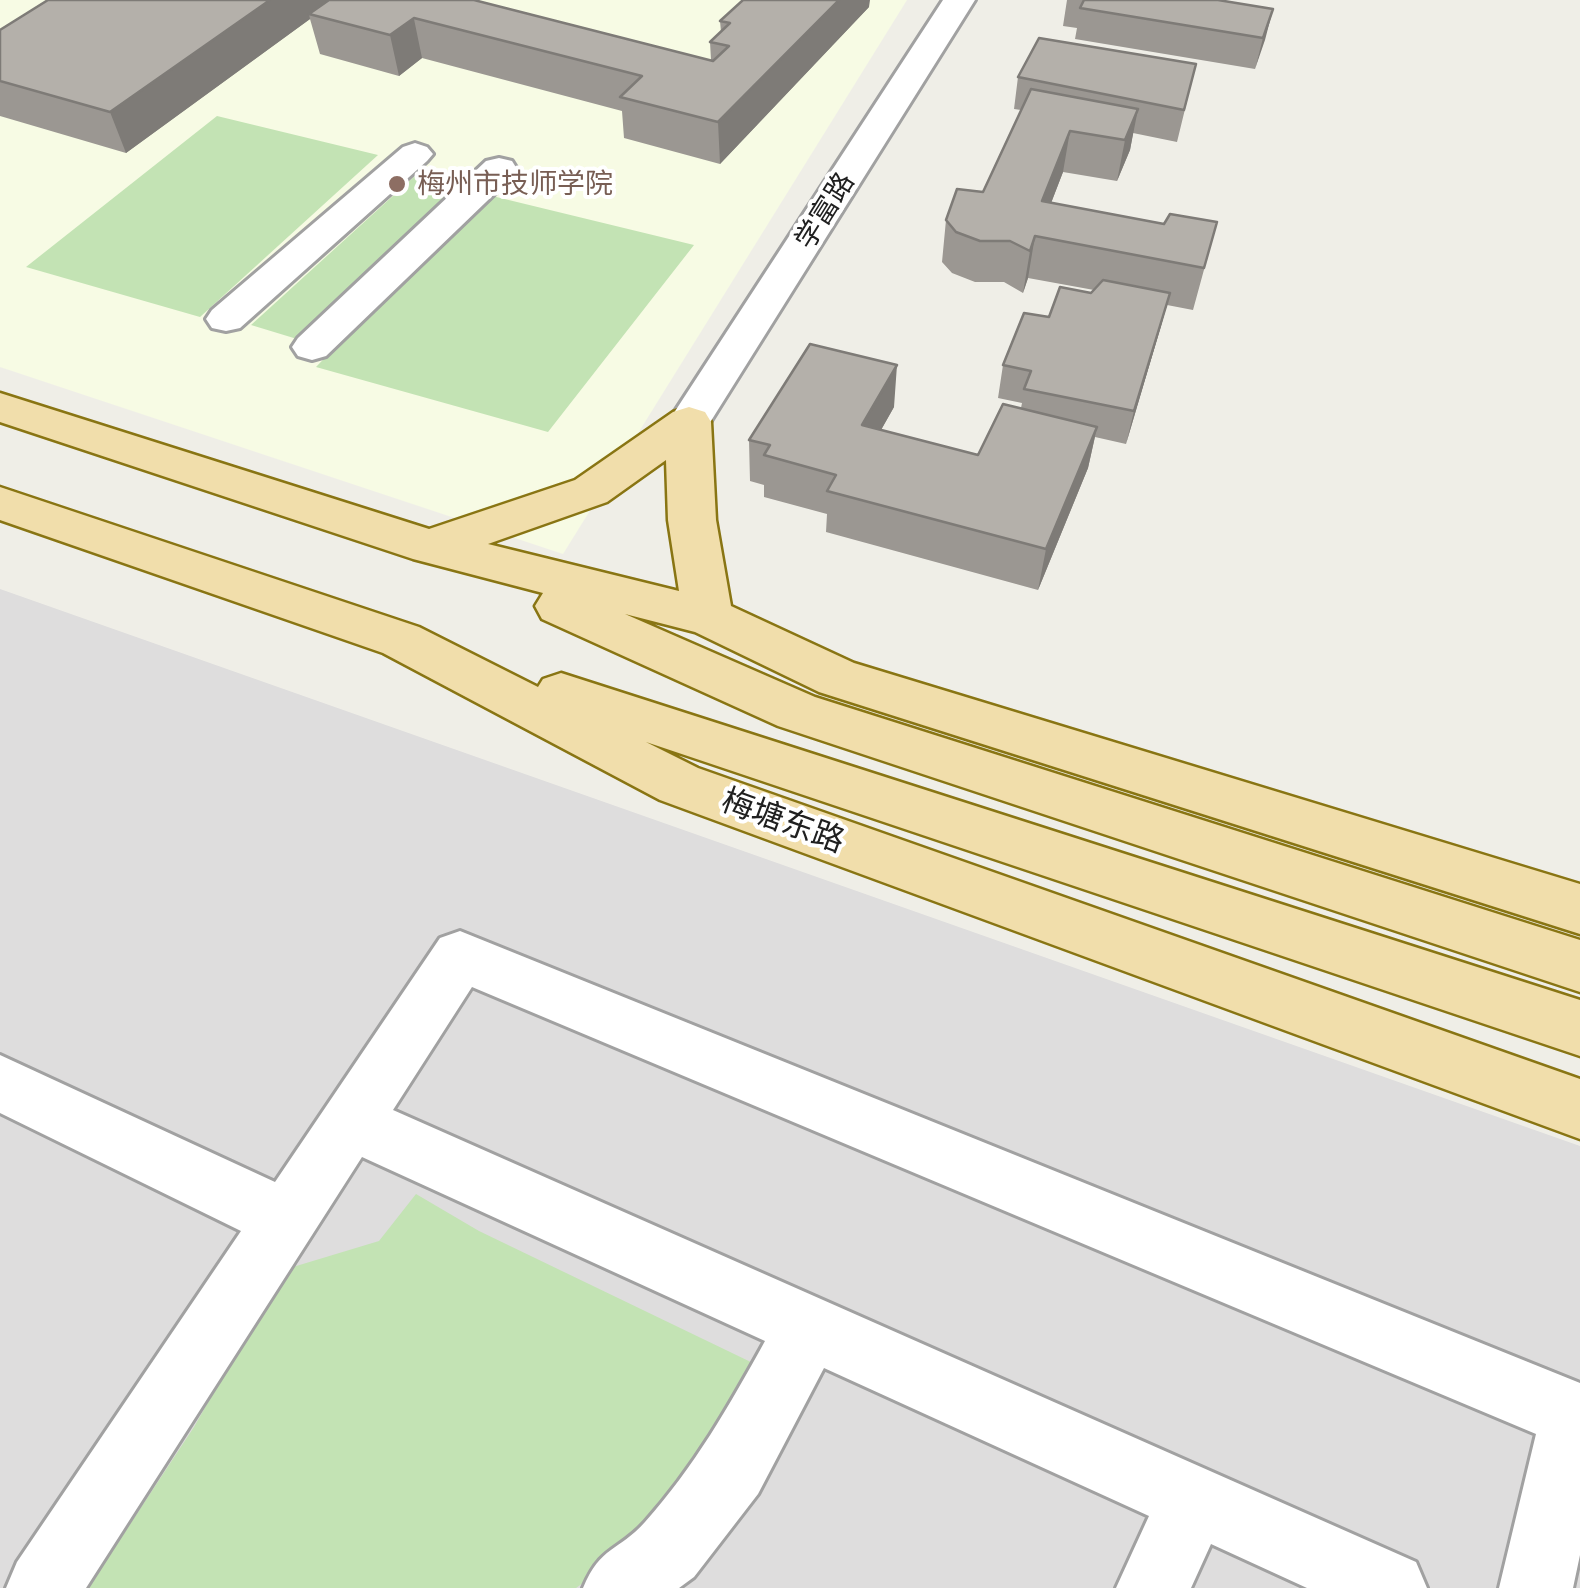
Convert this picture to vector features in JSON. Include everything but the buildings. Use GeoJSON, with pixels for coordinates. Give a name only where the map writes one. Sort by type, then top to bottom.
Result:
{"type":"FeatureCollection","features":[{"type":"Feature","properties":{"kind":"main road"},"geometry":{"type":"LineString","coordinates":[[0,407],[430,547],[710,617],[837,678],[1580,909]]}},
{"type":"Feature","properties":{"kind":"main road"},"geometry":{"type":"LineString","coordinates":[[430,547],[591,491],[689,422]]}},
{"type":"Feature","properties":{"kind":"main road"},"geometry":{"type":"LineString","coordinates":[[689,422],[686,482],[696,564],[710,617]]}},
{"type":"Feature","properties":{"kind":"main road","name":"梅塘东路"},"geometry":{"type":"LineString","coordinates":[[0,503],[402,640],[679,784],[1580,1109]]}},
{"type":"Feature","properties":{"kind":"main road"},"geometry":{"type":"LineString","coordinates":[[430,547],[796,712],[1580,966]]}},
{"type":"Feature","properties":{"kind":"main road"},"geometry":{"type":"LineString","coordinates":[[402,640],[1580,1028]]}},
{"type":"Feature","properties":{"kind":"street","name":"学富路"},"geometry":{"type":"LineString","coordinates":[[689,422],[959,0]]}},
{"type":"Feature","properties":{"kind":"street"},"geometry":{"type":"LineString","coordinates":[[226,319],[414,154]]}},
{"type":"Feature","properties":{"kind":"street"},"geometry":{"type":"LineString","coordinates":[[312,347],[499,169]]}},
{"type":"Feature","properties":{"kind":"street"},"geometry":{"type":"LineString","coordinates":[[44,1588],[460,956],[1578,1417],[1536,1588]]}},
{"type":"Feature","properties":{"kind":"street"},"geometry":{"type":"LineString","coordinates":[[0,1083],[286,1220]]}},
{"type":"Feature","properties":{"kind":"street"},"geometry":{"type":"LineString","coordinates":[[350,1121],[1390,1588]]}},
{"type":"Feature","properties":{"kind":"street"},"geometry":{"type":"LineString","coordinates":[[620,1588],[668,1551],[732,1468],[809,1328]]}},
{"type":"Feature","properties":{"kind":"street"},"geometry":{"type":"LineString","coordinates":[[1152,1588],[1193,1502]]}},
{"type":"Feature","properties":{"kind":"shaded area","name":"梅州市技师学院"},"geometry":{"type":"Polygon","coordinates":[[[0,0],[907,0],[563,554],[0,367],[0,0]]]}},
{"type":"Feature","properties":{"kind":"shaded area"},"geometry":{"type":"Polygon","coordinates":[[[0,589],[1580,1146],[1580,1588],[0,1588],[0,589]]]}},
{"type":"Feature","properties":{"kind":"green space"},"geometry":{"type":"Polygon","coordinates":[[[217,116],[378,155],[200,317],[26,267],[217,116]]]}},
{"type":"Feature","properties":{"kind":"green space"},"geometry":{"type":"Polygon","coordinates":[[[417,174],[460,185],[297,339],[251,325],[417,174]]]}},
{"type":"Feature","properties":{"kind":"green space"},"geometry":{"type":"Polygon","coordinates":[[[484,194],[694,245],[548,432],[316,367],[484,194]]]}},
{"type":"Feature","properties":{"kind":"green space"},"geometry":{"type":"Polygon","coordinates":[[[416,1194],[479,1231],[757,1365],[703,1469],[601,1570],[576,1588],[88,1588],[194,1427],[283,1270],[379,1241],[416,1194]]]}},
{"type":"Feature","properties":{"kind":"place","name":"梅州市技师学院"},"geometry":{"type":"Point","coordinates":[397,184]}}]}
